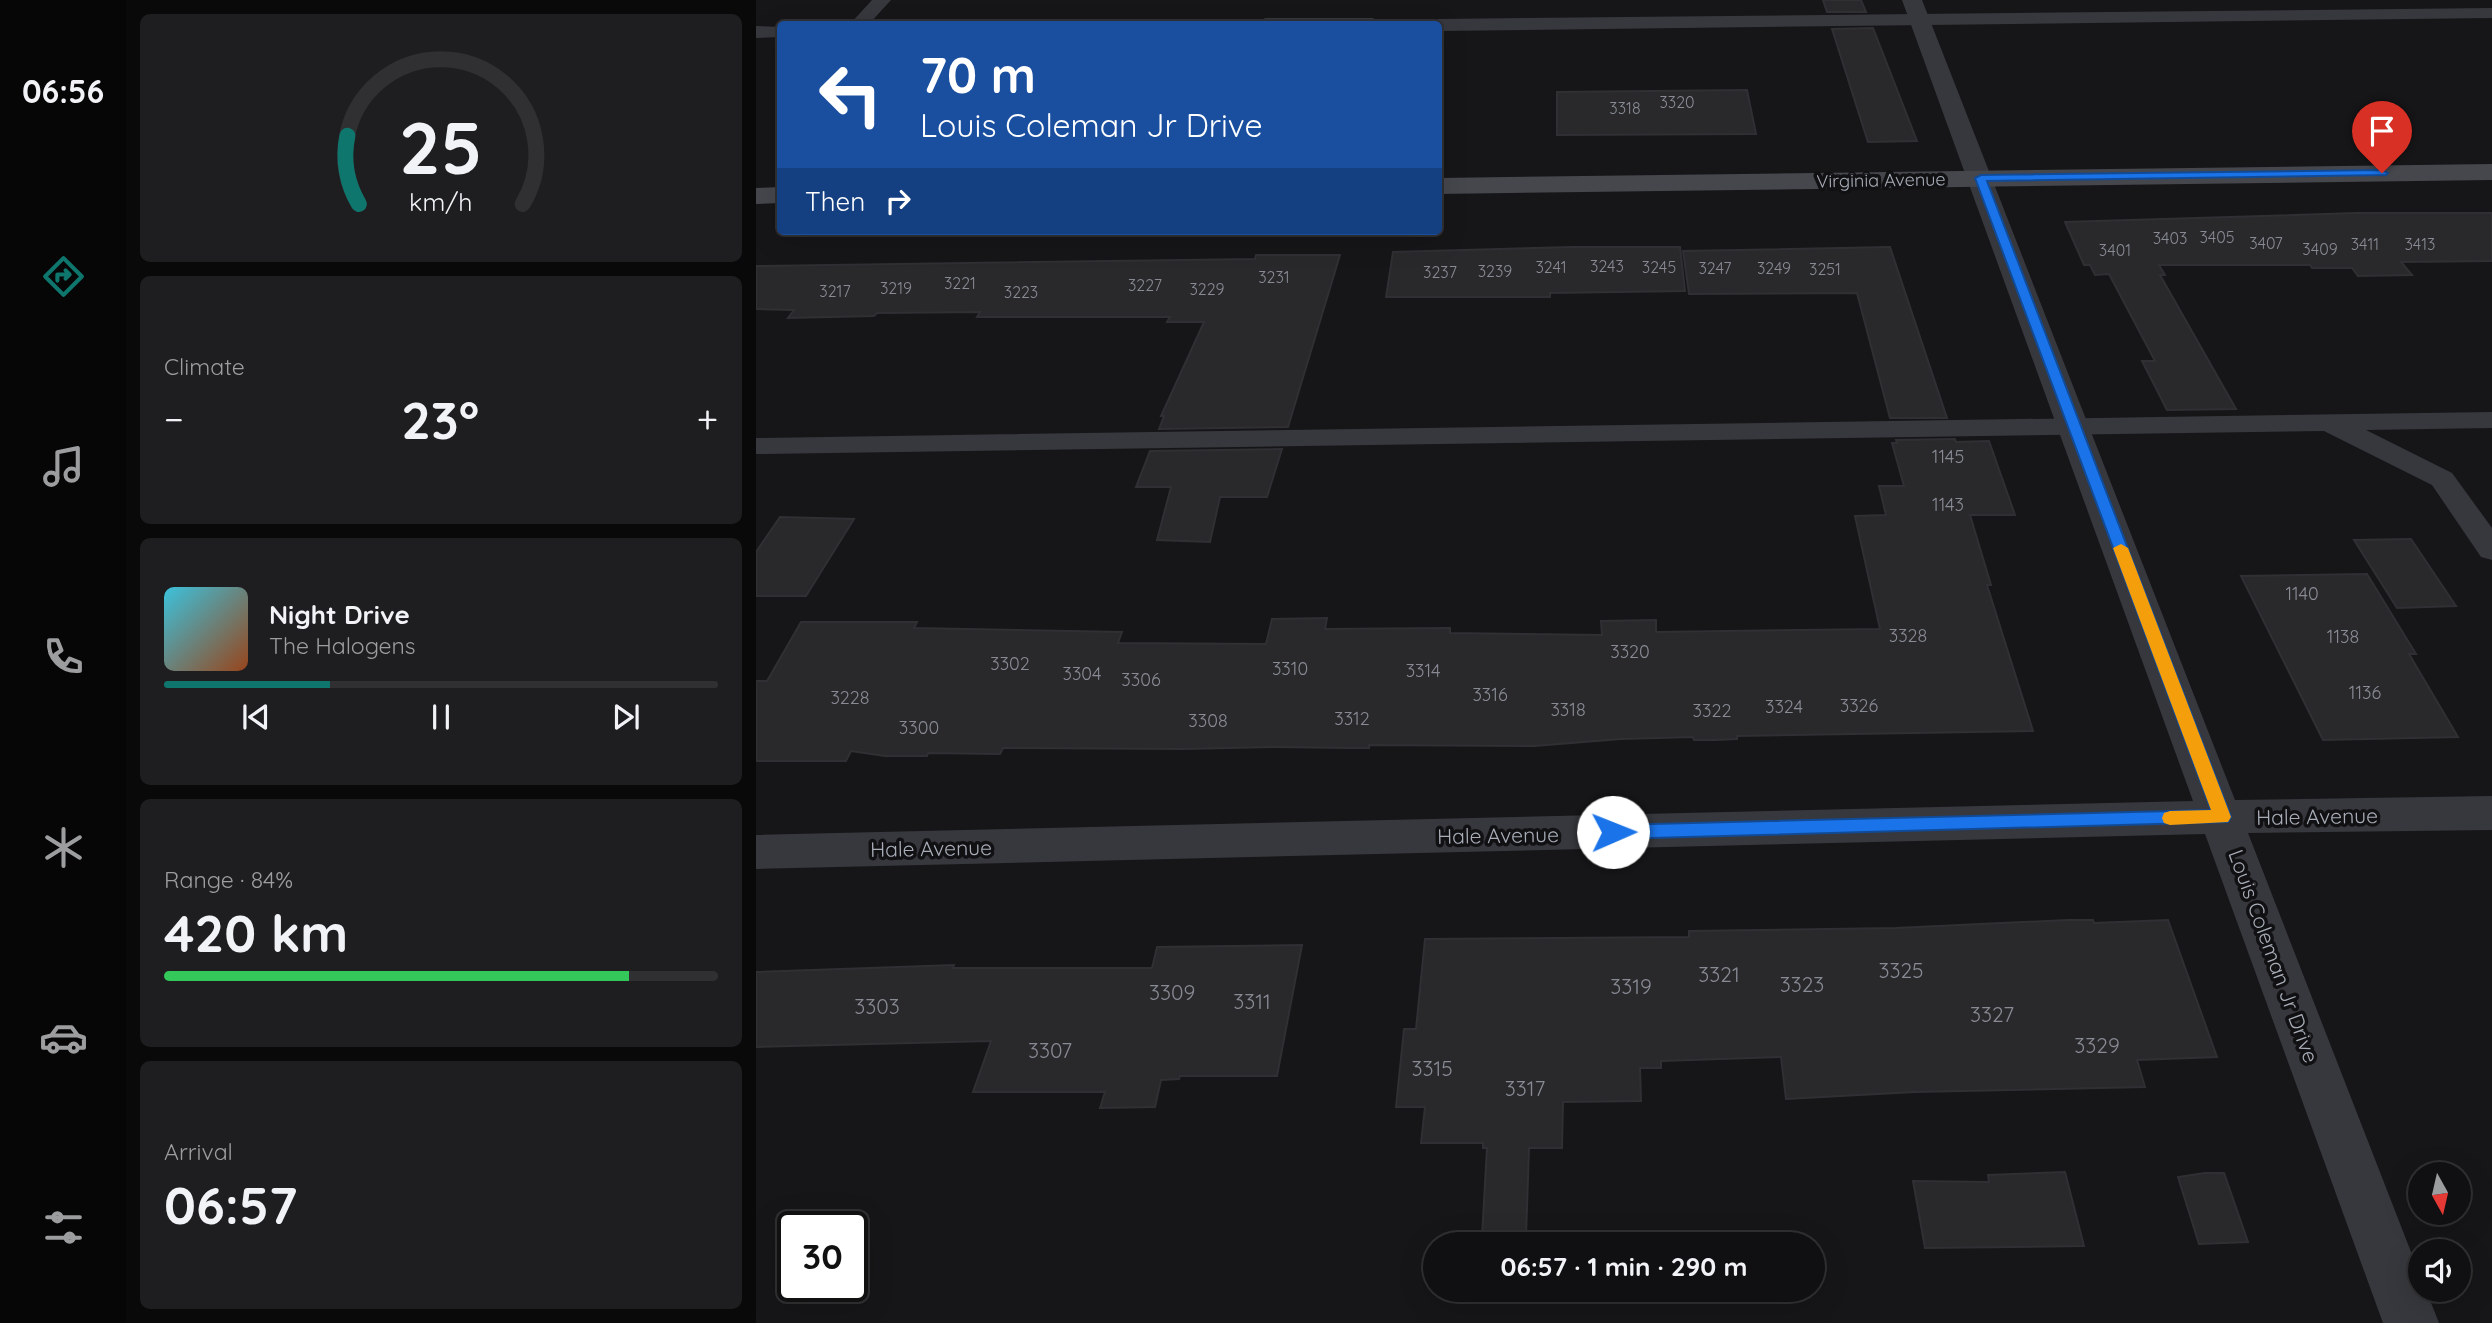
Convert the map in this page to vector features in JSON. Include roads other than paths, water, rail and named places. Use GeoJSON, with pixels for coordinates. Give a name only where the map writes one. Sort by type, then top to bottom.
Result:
{"type":"FeatureCollection","features":[{"type":"Feature","properties":{"kind":"main road","name":"Virginia Avenue"},"geometry":{"type":"LineString","coordinates":[[1442,186],[2492,172]]}},
{"type":"Feature","properties":{"kind":"main road"},"geometry":{"type":"LineString","coordinates":[[756,196],[777,195]]}},
{"type":"Feature","properties":{"kind":"street","name":"Louis Coleman Jr Drive"},"geometry":{"type":"LineString","coordinates":[[1916,10],[2411,1323]]}},
{"type":"Feature","properties":{"kind":"street","name":"Hale Avenue"},"geometry":{"type":"LineString","coordinates":[[756,852],[2492,813]]}},
{"type":"Feature","properties":{"kind":"lane"},"geometry":{"type":"LineString","coordinates":[[862,21],[882,0]]}},
{"type":"Feature","properties":{"kind":"lane"},"geometry":{"type":"LineString","coordinates":[[1442,25],[1916,10],[2492,13]]}},
{"type":"Feature","properties":{"kind":"lane"},"geometry":{"type":"LineString","coordinates":[[756,32],[777,32]]}},
{"type":"Feature","properties":{"kind":"lane"},"geometry":{"type":"LineString","coordinates":[[756,446],[2492,420]]}},
{"type":"Feature","properties":{"kind":"lane"},"geometry":{"type":"LineString","coordinates":[[2329,422],[2442,479],[2492,550]]}}]}
